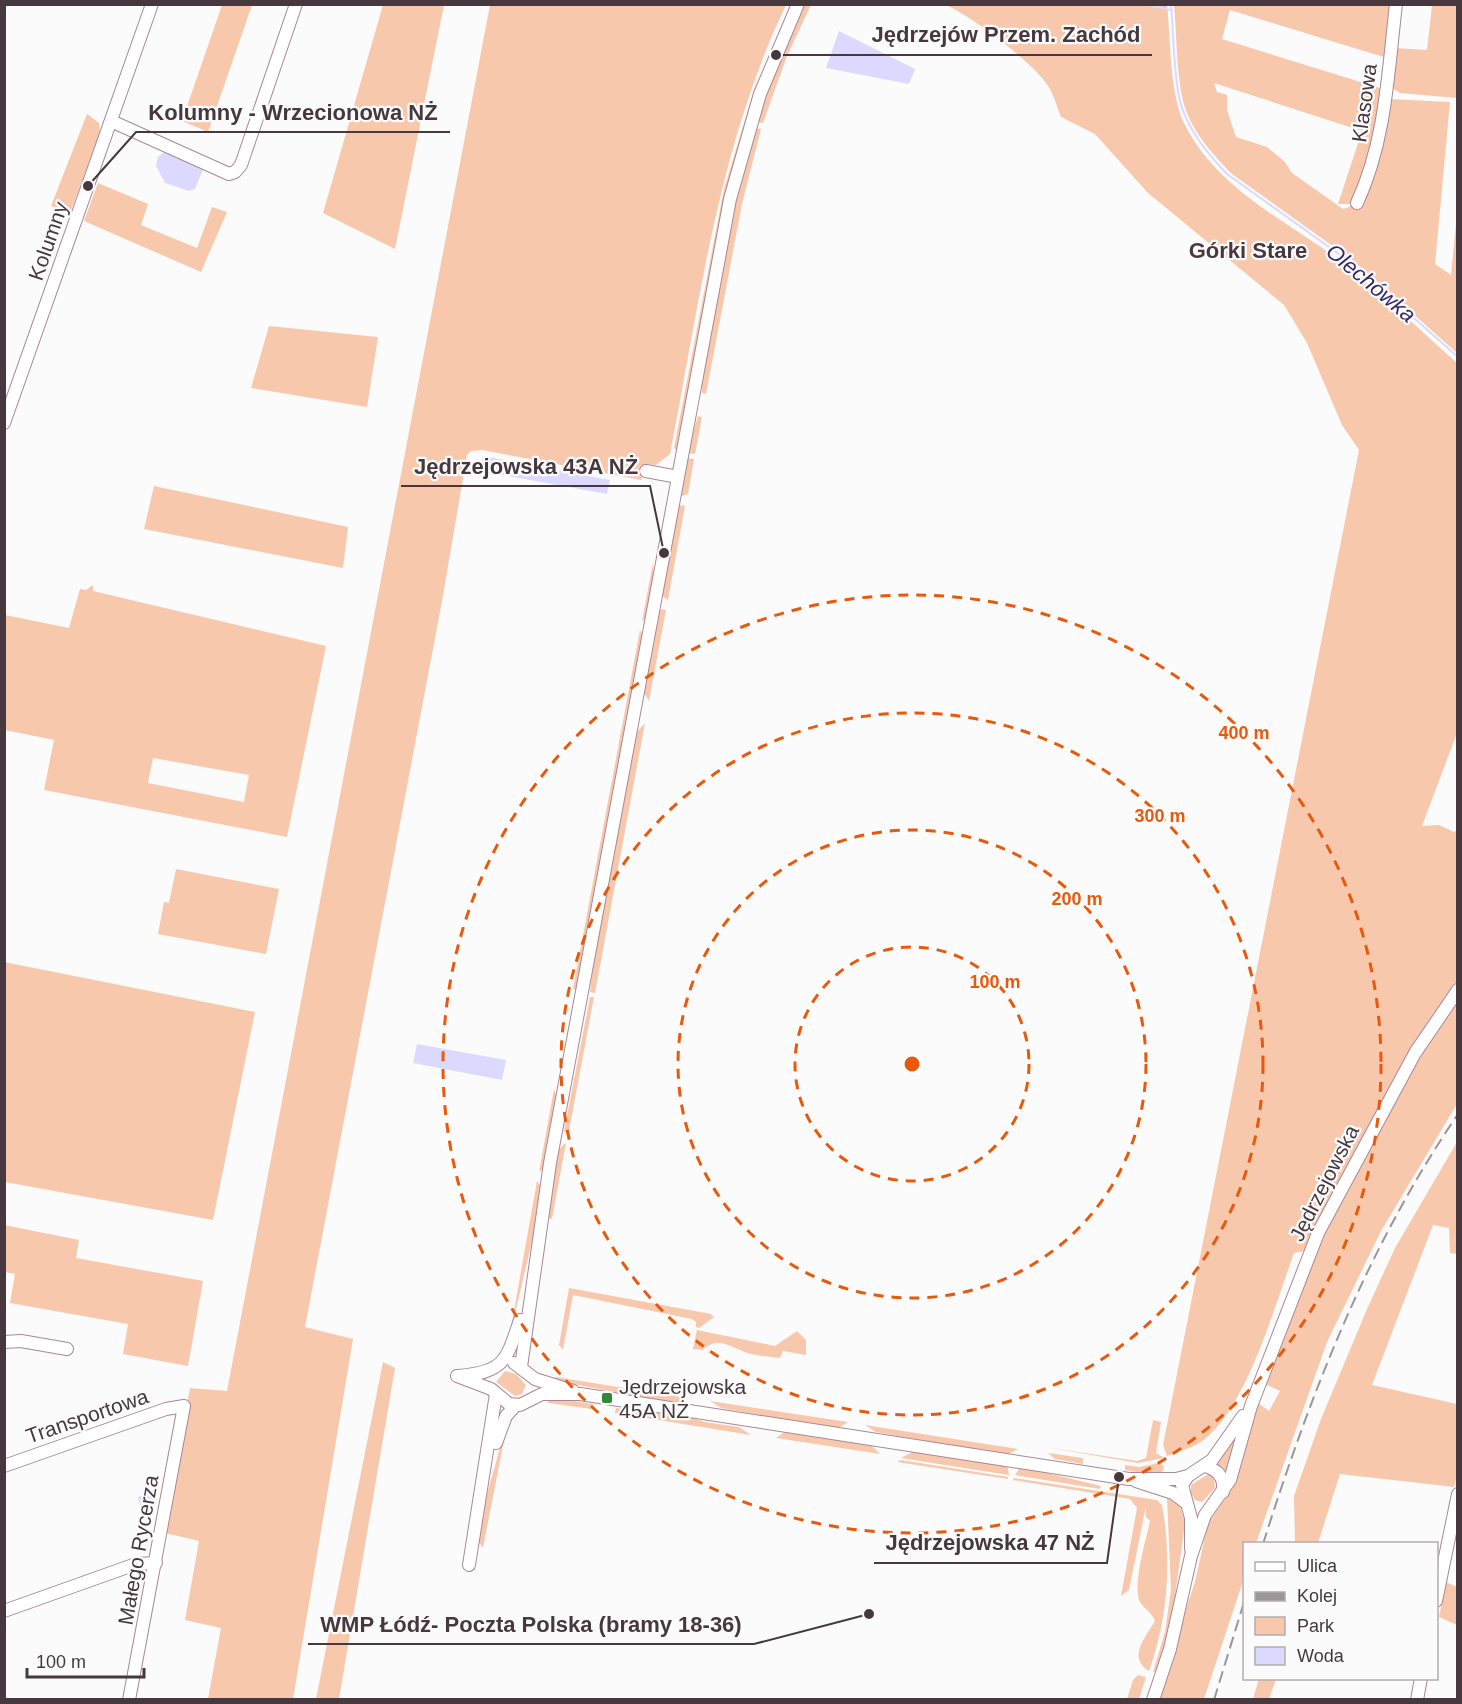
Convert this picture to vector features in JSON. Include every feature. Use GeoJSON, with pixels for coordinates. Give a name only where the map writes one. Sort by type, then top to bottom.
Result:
{"type":"FeatureCollection","features":[{"type":"Feature","properties":{"kind":"street","name":"Kolumny"},"geometry":{"type":"LineString","coordinates":[[4,423],[152,4]]}},
{"type":"Feature","properties":{"kind":"street"},"geometry":{"type":"LineString","coordinates":[[111,121],[229,174],[235,172],[241,165],[296,4]]}},
{"type":"Feature","properties":{"kind":"street"},"geometry":{"type":"LineString","coordinates":[[529,1400],[532,1386],[525,1371],[530,1291],[550,1162],[738,165],[760,93],[798,4]]}},
{"type":"Feature","properties":{"kind":"street","name":"Klasowa"},"geometry":{"type":"LineString","coordinates":[[1357,203],[1371,173],[1379,144],[1396,4]]}},
{"type":"Feature","properties":{"kind":"street"},"geometry":{"type":"LineString","coordinates":[[646,471],[678,477]]}},
{"type":"Feature","properties":{"kind":"street","name":"Jędrzejowska"},"geometry":{"type":"LineString","coordinates":[[1153,1700],[1178,1622],[1191,1556],[1210,1505],[1223,1492],[1230,1480],[1251,1406],[1300,1276],[1333,1202],[1415,1053],[1458,990]]}},
{"type":"Feature","properties":{"kind":"street"},"geometry":{"type":"LineString","coordinates":[[469,1566],[485,1478],[496,1367],[508,1354],[530,1291]]}},
{"type":"Feature","properties":{"kind":"street"},"geometry":{"type":"LineString","coordinates":[[4,1342],[21,1341],[67,1349]]}},
{"type":"Feature","properties":{"kind":"street"},"geometry":{"type":"LineString","coordinates":[[516,1405],[504,1401],[494,1392],[457,1376],[511,1363],[580,1394]]}},
{"type":"Feature","properties":{"kind":"street"},"geometry":{"type":"LineString","coordinates":[[485,1478],[506,1416],[516,1405],[542,1394],[580,1394],[1129,1479],[1178,1494],[1186,1503],[1199,1507],[1210,1505]]}},
{"type":"Feature","properties":{"kind":"street","name":"Transportowa"},"geometry":{"type":"LineString","coordinates":[[4,1466],[166,1409],[184,1406]]}},
{"type":"Feature","properties":{"kind":"street","name":"Małego Rycerza"},"geometry":{"type":"LineString","coordinates":[[129,1700],[184,1406]]}},
{"type":"Feature","properties":{"kind":"street","name":"Jędrzejowska"},"geometry":{"type":"LineString","coordinates":[[1191,1556],[1191,1518],[1182,1490],[1188,1476],[1204,1466],[1221,1448],[1251,1406]]}},
{"type":"Feature","properties":{"kind":"street"},"geometry":{"type":"LineString","coordinates":[[1204,1466],[1219,1474],[1223,1481],[1223,1492]]}},
{"type":"Feature","properties":{"kind":"street"},"geometry":{"type":"LineString","coordinates":[[1129,1479],[1176,1479],[1188,1476]]}},
{"type":"Feature","properties":{"kind":"street"},"geometry":{"type":"LineString","coordinates":[[1438,1596],[1458,1494]]}},
{"type":"Feature","properties":{"kind":"street"},"geometry":{"type":"LineString","coordinates":[[4,1611],[136,1564],[156,1563]]}},
{"type":"Feature","properties":{"kind":"street"},"geometry":{"type":"LineString","coordinates":[[1417,1700],[1421,1680]]}},
{"type":"Feature","properties":{"kind":"green space"},"geometry":{"type":"Polygon","coordinates":[[[222,5],[252,5],[208,132],[182,121],[222,5]]]}},
{"type":"Feature","properties":{"kind":"green space"},"geometry":{"type":"Polygon","coordinates":[[[383,5],[444,5],[395,249],[323,213],[383,5]]]}},
{"type":"Feature","properties":{"kind":"green space"},"geometry":{"type":"Polygon","coordinates":[[[490,5],[786,5],[743,113],[727,169],[702,282],[670,454],[656,465],[646,464],[641,480],[482,450],[471,451],[467,455],[442,601],[305,1327],[353,1339],[293,1699],[208,1699],[221,1628],[185,1620],[199,1541],[165,1533],[190,1388],[227,1391],[490,5]]]}},
{"type":"Feature","properties":{"kind":"green space"},"geometry":{"type":"Polygon","coordinates":[[[805,5],[811,5],[787,56],[763,123],[758,122],[768,86],[805,5]]]}},
{"type":"Feature","properties":{"kind":"green space"},"geometry":{"type":"Polygon","coordinates":[[[946,5],[1167,5],[1176,98],[1185,125],[1200,149],[1238,189],[1352,270],[1457,363],[1457,733],[1422,826],[1439,825],[1454,832],[1457,830],[1457,1104],[1381,1231],[1327,1342],[1256,1542],[1243,1542],[1243,1581],[1204,1699],[1156,1699],[1195,1582],[1208,1523],[1231,1491],[1247,1427],[1258,1403],[1269,1411],[1280,1391],[1265,1384],[1316,1249],[1294,1253],[1269,1325],[1247,1378],[1220,1423],[1205,1439],[1187,1449],[1167,1456],[1163,1445],[1359,450],[1342,425],[1307,343],[1284,305],[1148,193],[1095,134],[1061,117],[1048,86],[1030,65],[957,10],[946,5]]]}},
{"type":"Feature","properties":{"kind":"green space"},"geometry":{"type":"Polygon","coordinates":[[[1174,5],[1393,5],[1387,58],[1230,10],[1222,39],[1383,89],[1380,118],[1370,166],[1358,194],[1350,204],[1338,204],[1362,131],[1214,83],[1217,92],[1227,95],[1227,110],[1236,137],[1267,147],[1285,162],[1292,173],[1343,209],[1354,204],[1371,179],[1381,145],[1389,99],[1450,102],[1435,264],[1451,275],[1457,213],[1457,353],[1355,262],[1232,174],[1210,149],[1196,131],[1183,101],[1174,5]]]}},
{"type":"Feature","properties":{"kind":"green space"},"geometry":{"type":"Polygon","coordinates":[[[1432,5],[1457,5],[1457,98],[1400,93],[1391,87],[1396,48],[1427,50],[1432,5]]]}},
{"type":"Feature","properties":{"kind":"green space"},"geometry":{"type":"Polygon","coordinates":[[[760,70],[725,202],[678,451],[674,448],[724,189],[760,70]]]}},
{"type":"Feature","properties":{"kind":"green space"},"geometry":{"type":"Polygon","coordinates":[[[87,114],[99,123],[100,132],[70,213],[51,206],[87,114]]]}},
{"type":"Feature","properties":{"kind":"green space"},"geometry":{"type":"Polygon","coordinates":[[[756,128],[761,129],[742,204],[706,394],[702,393],[702,376],[733,206],[756,128]]]}},
{"type":"Feature","properties":{"kind":"green space"},"geometry":{"type":"Polygon","coordinates":[[[98,183],[148,204],[141,225],[197,248],[212,207],[227,212],[201,272],[84,221],[98,183]]]}},
{"type":"Feature","properties":{"kind":"green space"},"geometry":{"type":"Polygon","coordinates":[[[269,326],[378,337],[367,407],[251,388],[269,326]]]}},
{"type":"Feature","properties":{"kind":"green space"},"geometry":{"type":"Polygon","coordinates":[[[698,416],[702,417],[695,454],[687,453],[698,416]]]}},
{"type":"Feature","properties":{"kind":"green space"},"geometry":{"type":"Polygon","coordinates":[[[686,458],[694,459],[688,494],[679,497],[686,458]]]}},
{"type":"Feature","properties":{"kind":"green space"},"geometry":{"type":"Polygon","coordinates":[[[154,486],[348,527],[343,568],[144,529],[154,486]]]}},
{"type":"Feature","properties":{"kind":"green space"},"geometry":{"type":"Polygon","coordinates":[[[678,505],[685,506],[668,600],[662,596],[678,505]]]}},
{"type":"Feature","properties":{"kind":"green space"},"geometry":{"type":"Polygon","coordinates":[[[653,563],[654,578],[647,617],[642,621],[653,563]]]}},
{"type":"Feature","properties":{"kind":"green space"},"geometry":{"type":"Polygon","coordinates":[[[93,585],[93,591],[326,646],[287,837],[44,790],[54,740],[5,730],[5,615],[69,628],[80,589],[86,590],[93,585]],[[153,758],[148,783],[244,802],[249,775],[153,758]]]}},
{"type":"Feature","properties":{"kind":"green space"},"geometry":{"type":"Polygon","coordinates":[[[662,609],[666,610],[649,701],[643,691],[658,612],[662,609]]]}},
{"type":"Feature","properties":{"kind":"green space"},"geometry":{"type":"Polygon","coordinates":[[[640,630],[643,636],[577,990],[573,989],[640,630]]]}},
{"type":"Feature","properties":{"kind":"green space"},"geometry":{"type":"Polygon","coordinates":[[[645,723],[595,993],[590,992],[595,947],[635,734],[645,723]]]}},
{"type":"Feature","properties":{"kind":"green space"},"geometry":{"type":"Polygon","coordinates":[[[176,869],[279,889],[266,954],[158,934],[164,902],[169,903],[176,869]]]}},
{"type":"Feature","properties":{"kind":"green space"},"geometry":{"type":"Polygon","coordinates":[[[4,962],[255,1012],[213,1220],[5,1182],[4,962]]]}},
{"type":"Feature","properties":{"kind":"green space"},"geometry":{"type":"Polygon","coordinates":[[[590,997],[594,997],[568,1136],[564,1131],[590,997]]]}},
{"type":"Feature","properties":{"kind":"green space"},"geometry":{"type":"Polygon","coordinates":[[[554,1089],[557,1098],[545,1167],[539,1172],[554,1089]]]}},
{"type":"Feature","properties":{"kind":"green space"},"geometry":{"type":"Polygon","coordinates":[[[1457,1142],[1457,1254],[1450,1253],[1449,1228],[1433,1225],[1372,1385],[1457,1404],[1458,1472],[1454,1487],[1340,1474],[1318,1542],[1295,1542],[1294,1496],[1321,1419],[1395,1248],[1457,1142]]]}},
{"type":"Feature","properties":{"kind":"green space"},"geometry":{"type":"Polygon","coordinates":[[[566,1143],[552,1219],[549,1218],[554,1165],[561,1147],[566,1143]]]}},
{"type":"Feature","properties":{"kind":"green space"},"geometry":{"type":"Polygon","coordinates":[[[537,1181],[541,1187],[533,1237],[509,1339],[537,1181]]]}},
{"type":"Feature","properties":{"kind":"green space"},"geometry":{"type":"Polygon","coordinates":[[[4,1225],[79,1240],[76,1258],[203,1281],[188,1366],[123,1354],[128,1324],[10,1303],[15,1274],[5,1272],[4,1225]]]}},
{"type":"Feature","properties":{"kind":"green space"},"geometry":{"type":"Polygon","coordinates":[[[569,1288],[711,1314],[714,1317],[699,1328],[692,1319],[573,1295],[563,1350],[559,1345],[569,1288]]]}},
{"type":"Feature","properties":{"kind":"green space"},"geometry":{"type":"Polygon","coordinates":[[[697,1330],[775,1346],[797,1331],[806,1340],[806,1355],[783,1351],[780,1358],[762,1356],[721,1343],[709,1345],[703,1350],[693,1349],[697,1330]]]}},
{"type":"Feature","properties":{"kind":"green space"},"geometry":{"type":"Polygon","coordinates":[[[383,1362],[395,1368],[339,1699],[316,1699],[383,1362]]]}},
{"type":"Feature","properties":{"kind":"green space"},"geometry":{"type":"Polygon","coordinates":[[[505,1371],[516,1374],[526,1385],[522,1394],[515,1396],[496,1382],[505,1371]]]}},
{"type":"Feature","properties":{"kind":"green space"},"geometry":{"type":"Polygon","coordinates":[[[556,1377],[687,1398],[677,1404],[552,1380],[556,1377]]]}},
{"type":"Feature","properties":{"kind":"green space"},"geometry":{"type":"Polygon","coordinates":[[[549,1397],[593,1404],[592,1409],[548,1403],[549,1397]]]}},
{"type":"Feature","properties":{"kind":"green space"},"geometry":{"type":"Polygon","coordinates":[[[710,1401],[848,1422],[837,1429],[721,1408],[710,1401]]]}},
{"type":"Feature","properties":{"kind":"green space"},"geometry":{"type":"Polygon","coordinates":[[[616,1408],[680,1414],[705,1422],[739,1427],[751,1435],[615,1413],[616,1408]]]}},
{"type":"Feature","properties":{"kind":"green space"},"geometry":{"type":"Polygon","coordinates":[[[1153,1420],[1161,1422],[1156,1453],[1164,1458],[1138,1463],[1045,1447],[1137,1461],[1146,1458],[1153,1420]]]}},
{"type":"Feature","properties":{"kind":"green space"},"geometry":{"type":"Polygon","coordinates":[[[865,1425],[1018,1449],[1005,1456],[876,1432],[865,1425]]]}},
{"type":"Feature","properties":{"kind":"green space"},"geometry":{"type":"Polygon","coordinates":[[[505,1430],[483,1548],[478,1541],[484,1505],[505,1430]]]}},
{"type":"Feature","properties":{"kind":"green space"},"geometry":{"type":"Polygon","coordinates":[[[786,1431],[870,1444],[880,1454],[776,1438],[786,1431]]]}},
{"type":"Feature","properties":{"kind":"green space"},"geometry":{"type":"Polygon","coordinates":[[[1235,1434],[1238,1435],[1226,1480],[1215,1465],[1235,1434]]]}},
{"type":"Feature","properties":{"kind":"green space"},"geometry":{"type":"Polygon","coordinates":[[[914,1451],[1003,1465],[1008,1468],[1009,1475],[901,1458],[914,1451]]]}},
{"type":"Feature","properties":{"kind":"green space"},"geometry":{"type":"Polygon","coordinates":[[[1048,1453],[1083,1458],[1083,1464],[1055,1459],[1048,1453]]]}},
{"type":"Feature","properties":{"kind":"green space"},"geometry":{"type":"Polygon","coordinates":[[[901,1460],[1008,1477],[1008,1479],[897,1462],[901,1460]]]}},
{"type":"Feature","properties":{"kind":"green space"},"geometry":{"type":"Polygon","coordinates":[[[1159,1463],[1164,1466],[1161,1476],[1125,1470],[1125,1465],[1139,1467],[1159,1463]]]}},
{"type":"Feature","properties":{"kind":"green space"},"geometry":{"type":"Polygon","coordinates":[[[1026,1468],[1101,1486],[1100,1489],[1015,1475],[1019,1469],[1026,1468]]]}},
{"type":"Feature","properties":{"kind":"green space"},"geometry":{"type":"Polygon","coordinates":[[[1210,1473],[1214,1479],[1215,1488],[1202,1502],[1195,1500],[1191,1493],[1191,1485],[1210,1473]]]}},
{"type":"Feature","properties":{"kind":"green space"},"geometry":{"type":"Polygon","coordinates":[[[1014,1478],[1157,1500],[1162,1505],[1167,1547],[1166,1589],[1160,1631],[1149,1671],[1139,1660],[1140,1648],[1155,1621],[1140,1602],[1138,1595],[1140,1563],[1150,1521],[1146,1517],[1146,1506],[1129,1590],[1121,1596],[1137,1508],[1130,1499],[1013,1480],[1014,1478]]]}},
{"type":"Feature","properties":{"kind":"green space"},"geometry":{"type":"Polygon","coordinates":[[[1167,1497],[1180,1506],[1185,1523],[1170,1633],[1159,1670],[1153,1672],[1165,1632],[1171,1590],[1167,1497]]]}},
{"type":"Feature","properties":{"kind":"green space"},"geometry":{"type":"Polygon","coordinates":[[[1446,1582],[1457,1587],[1457,1625],[1439,1617],[1446,1582]]]}},
{"type":"Feature","properties":{"kind":"green space"},"geometry":{"type":"Polygon","coordinates":[[[1138,1675],[1146,1677],[1139,1699],[1127,1699],[1133,1680],[1138,1675]]]}},
{"type":"Feature","properties":{"kind":"green space"},"geometry":{"type":"Polygon","coordinates":[[[1259,1680],[1276,1680],[1269,1699],[1253,1699],[1259,1680]]]}},
{"type":"Feature","properties":{"kind":"water"},"geometry":{"type":"Polygon","coordinates":[[[839,31],[915,69],[909,84],[826,68],[839,31]]]}},
{"type":"Feature","properties":{"kind":"water"},"geometry":{"type":"Polygon","coordinates":[[[166,151],[204,167],[195,189],[189,191],[165,183],[156,166],[158,157],[166,151]]]}},
{"type":"Feature","properties":{"kind":"water"},"geometry":{"type":"Polygon","coordinates":[[[483,456],[610,480],[607,494],[480,471],[483,456]]]}},
{"type":"Feature","properties":{"kind":"water"},"geometry":{"type":"Polygon","coordinates":[[[417,1044],[506,1060],[502,1080],[413,1063],[417,1044]]]}},
{"type":"Feature","properties":{"kind":"water"},"geometry":{"type":"Polygon","coordinates":[[[156,1490],[158,1493],[151,1514],[143,1515],[138,1497],[156,1490]]]}},
{"type":"Feature","properties":{"kind":"waterway"},"geometry":{"type":"LineString","coordinates":[[1145,4],[1171,10]]}},
{"type":"Feature","properties":{"kind":"waterway","name":"Olechówka"},"geometry":{"type":"LineString","coordinates":[[1171,4],[1180,101],[1193,131],[1206,149],[1227,174],[1354,265],[1458,357]]}},
{"type":"Feature","properties":{"kind":"railway"},"geometry":{"type":"LineString","coordinates":[[1264,1542],[1281,1487],[1322,1376],[1369,1268],[1426,1164],[1458,1114]]}},
{"type":"Feature","properties":{"kind":"railway"},"geometry":{"type":"LineString","coordinates":[[1214,1700],[1243,1605]]}},
{"type":"Feature","properties":{"kind":"place","name":"Jędrzejów Przem. Zachód"},"geometry":{"type":"Point","coordinates":[776,55]}},
{"type":"Feature","properties":{"kind":"place","name":"Kolumny - Wrzecionowa NŻ"},"geometry":{"type":"Point","coordinates":[88,186]}},
{"type":"Feature","properties":{"kind":"place","name":"Jędrzejowska 43A NŻ"},"geometry":{"type":"Point","coordinates":[664,553]}},
{"type":"Feature","properties":{"kind":"place","name":"Jędrzejowska 45A NŻ"},"geometry":{"type":"Point","coordinates":[607,1398]}},
{"type":"Feature","properties":{"kind":"place","name":"Jędrzejowska 47 NŻ"},"geometry":{"type":"Point","coordinates":[1119,1477]}},
{"type":"Feature","properties":{"kind":"place","name":"WMP Łódź- Poczta Polska (bramy 18-36)"},"geometry":{"type":"Point","coordinates":[869,1614]}},
{"type":"Feature","properties":{"kind":"district","name":"Górki Stare"},"geometry":{"type":"Point","coordinates":[1248,250]}}]}
